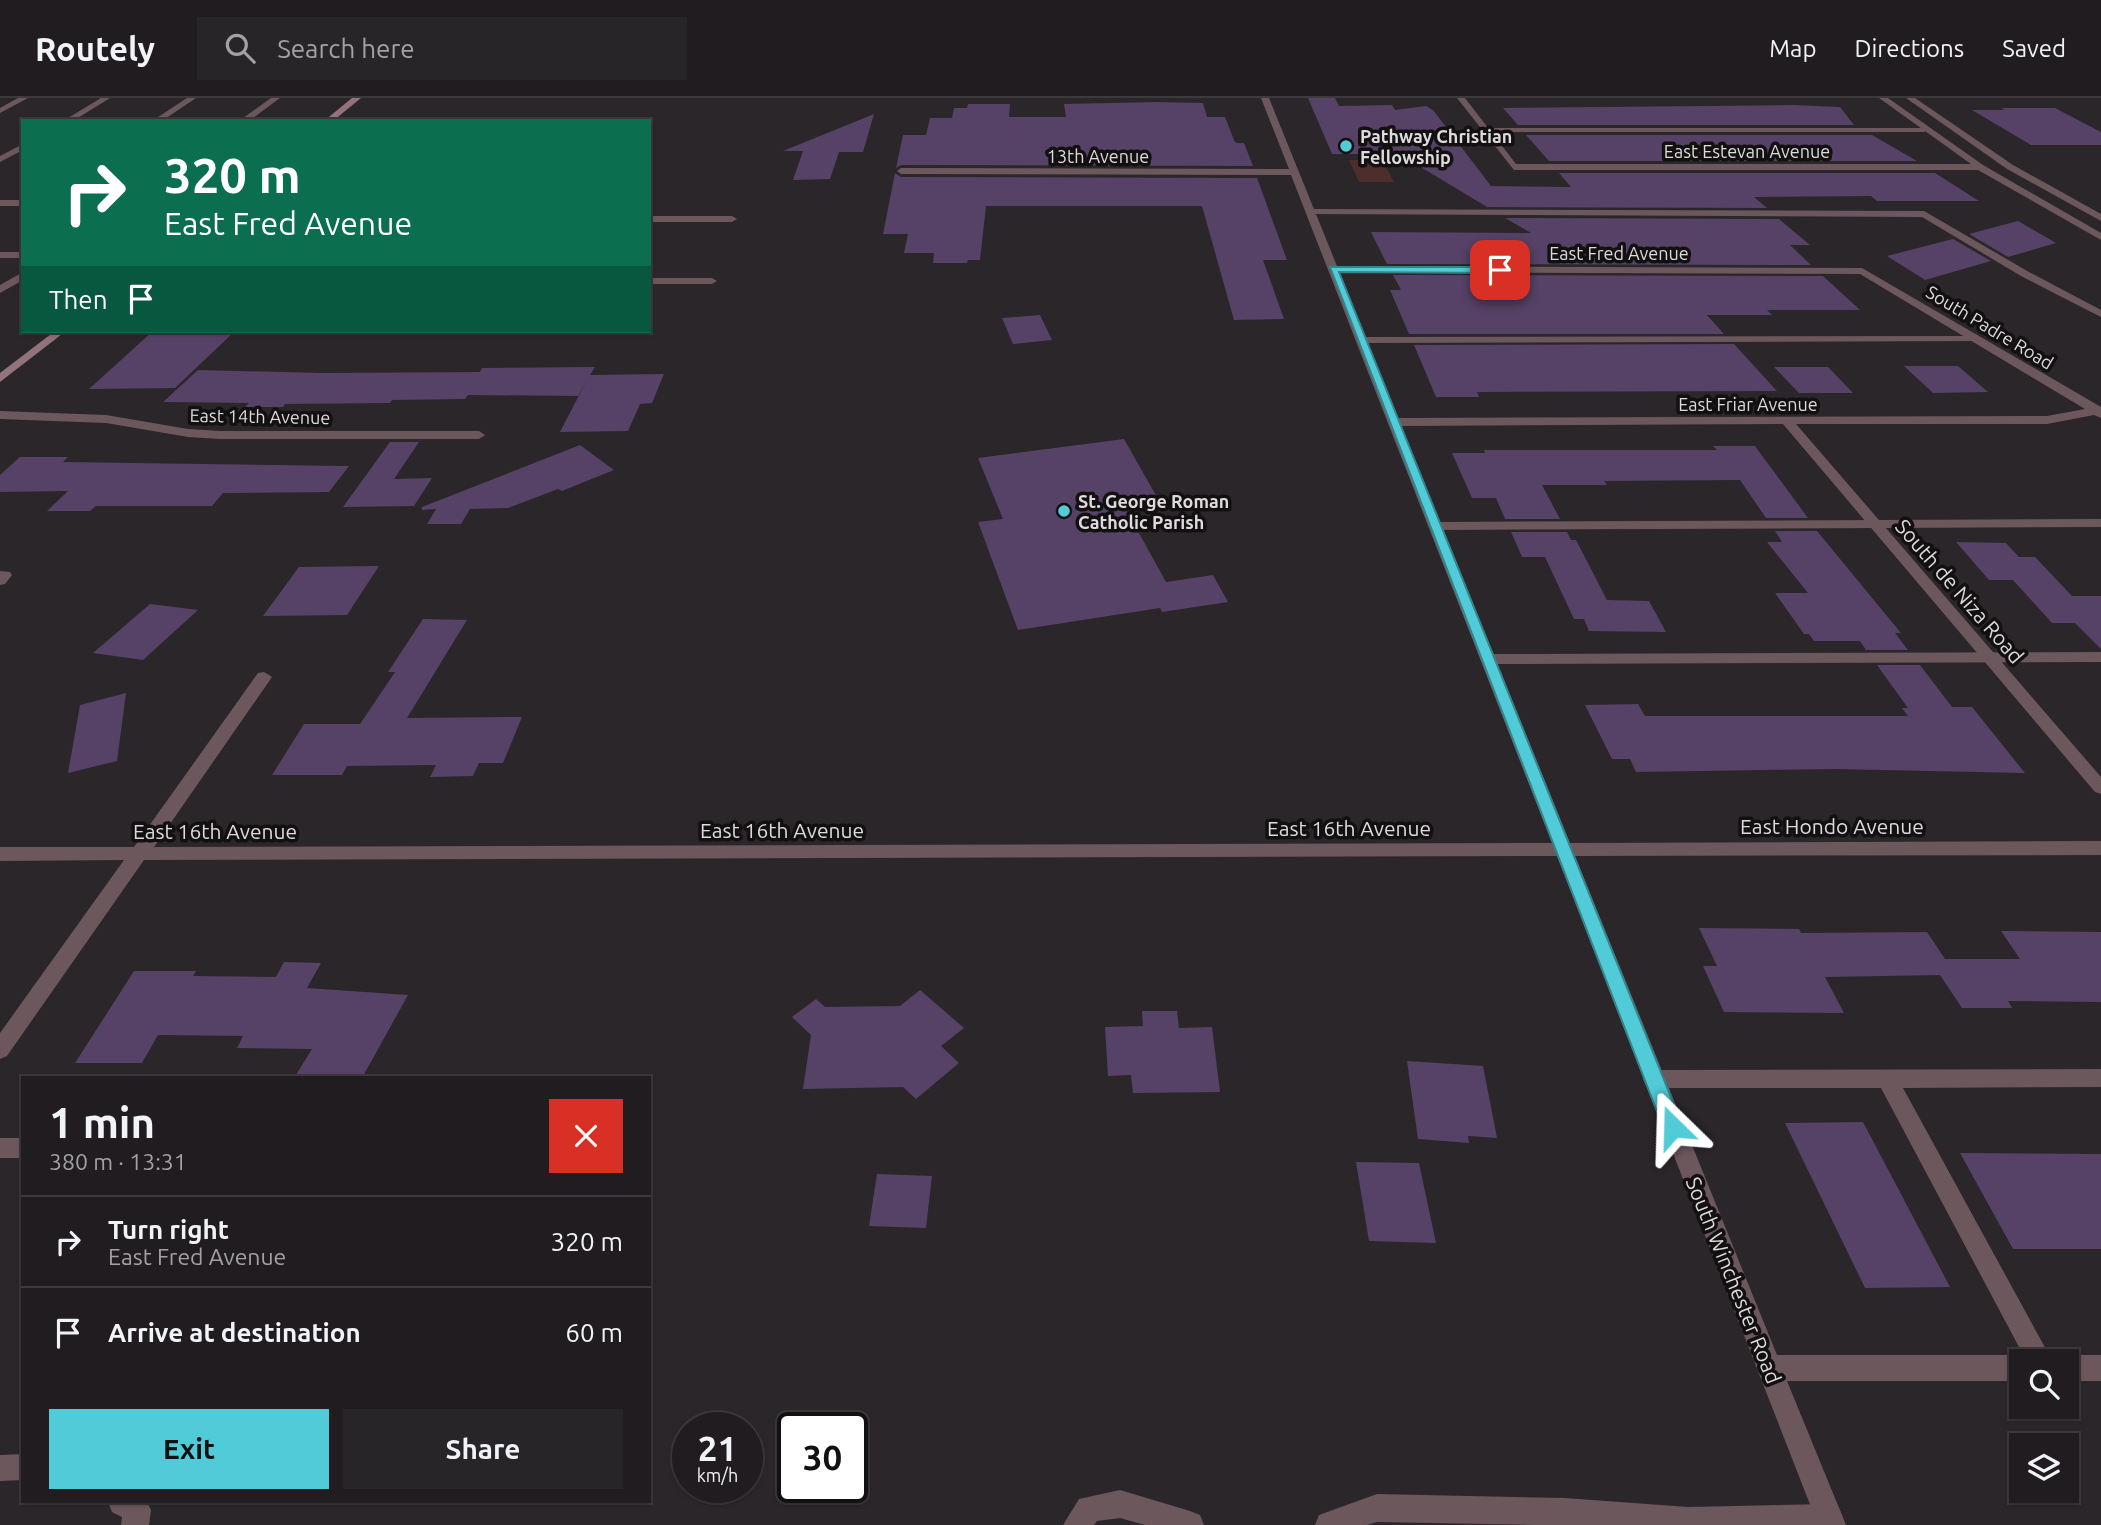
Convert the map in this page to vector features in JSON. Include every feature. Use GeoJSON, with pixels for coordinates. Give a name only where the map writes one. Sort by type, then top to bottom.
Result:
{"type":"FeatureCollection","features":[{"type":"Feature","properties":{"kind":"main road"},"geometry":{"type":"LineString","coordinates":[[331,119],[357,98]]}},
{"type":"Feature","properties":{"kind":"main road"},"geometry":{"type":"LineString","coordinates":[[0,379],[58,333]]}},
{"type":"Feature","properties":{"kind":"street"},"geometry":{"type":"LineString","coordinates":[[0,111],[24,98]]}},
{"type":"Feature","properties":{"kind":"street"},"geometry":{"type":"LineString","coordinates":[[70,119],[106,98]]}},
{"type":"Feature","properties":{"kind":"street"},"geometry":{"type":"LineString","coordinates":[[159,119],[192,98]]}},
{"type":"Feature","properties":{"kind":"street"},"geometry":{"type":"LineString","coordinates":[[246,119],[275,98]]}},
{"type":"Feature","properties":{"kind":"street","name":"South Winchester Road"},"geometry":{"type":"LineString","coordinates":[[1265,98],[1830,1522]]}},
{"type":"Feature","properties":{"kind":"street"},"geometry":{"type":"LineString","coordinates":[[1461,98],[1486,130],[1924,130]]}},
{"type":"Feature","properties":{"kind":"street"},"geometry":{"type":"LineString","coordinates":[[1883,98],[1924,130],[1980,167],[2101,237]]}},
{"type":"Feature","properties":{"kind":"street"},"geometry":{"type":"LineString","coordinates":[[1910,98],[2010,167],[2101,218]]}},
{"type":"Feature","properties":{"kind":"street","name":"East Estevan Avenue"},"geometry":{"type":"LineString","coordinates":[[1486,130],[1514,167],[1980,167]]}},
{"type":"Feature","properties":{"kind":"street"},"geometry":{"type":"LineString","coordinates":[[0,159],[21,147]]}},
{"type":"Feature","properties":{"kind":"street","name":"13th Avenue"},"geometry":{"type":"LineString","coordinates":[[901,172],[1294,172]]}},
{"type":"Feature","properties":{"kind":"street"},"geometry":{"type":"LineString","coordinates":[[0,203],[21,203]]}},
{"type":"Feature","properties":{"kind":"street"},"geometry":{"type":"LineString","coordinates":[[1311,212],[1924,214],[2025,274],[2101,314]]}},
{"type":"Feature","properties":{"kind":"street"},"geometry":{"type":"LineString","coordinates":[[651,219],[732,219]]}},
{"type":"Feature","properties":{"kind":"street"},"geometry":{"type":"LineString","coordinates":[[0,255],[21,255]]}},
{"type":"Feature","properties":{"kind":"street","name":"East Fred Avenue"},"geometry":{"type":"LineString","coordinates":[[1333,269],[1862,271]]}},
{"type":"Feature","properties":{"kind":"street","name":"South Padre Road"},"geometry":{"type":"LineString","coordinates":[[1862,271],[2099,412]]}},
{"type":"Feature","properties":{"kind":"street"},"geometry":{"type":"LineString","coordinates":[[0,290],[21,276]]}},
{"type":"Feature","properties":{"kind":"street"},"geometry":{"type":"LineString","coordinates":[[651,281],[712,281]]}},
{"type":"Feature","properties":{"kind":"street"},"geometry":{"type":"LineString","coordinates":[[1361,340],[1976,339]]}},
{"type":"Feature","properties":{"kind":"street","name":"East Friar Avenue"},"geometry":{"type":"LineString","coordinates":[[1394,422],[2047,420],[2099,412]]}},
{"type":"Feature","properties":{"kind":"street","name":"East 14th Avenue"},"geometry":{"type":"LineString","coordinates":[[0,415],[106,419],[188,433],[220,435],[479,435]]}},
{"type":"Feature","properties":{"kind":"street","name":"South de Niza Road"},"geometry":{"type":"LineString","coordinates":[[1787,422],[2101,788]]}},
{"type":"Feature","properties":{"kind":"street"},"geometry":{"type":"LineString","coordinates":[[1435,526],[2101,523]]}},
{"type":"Feature","properties":{"kind":"street"},"geometry":{"type":"LineString","coordinates":[[0,575],[5,575],[0,581]]}},
{"type":"Feature","properties":{"kind":"street"},"geometry":{"type":"LineString","coordinates":[[1488,659],[2101,657]]}},
{"type":"Feature","properties":{"kind":"street"},"geometry":{"type":"LineString","coordinates":[[0,1050],[264,677]]}},
{"type":"Feature","properties":{"kind":"street","name":"East Hondo Avenue"},"geometry":{"type":"LineString","coordinates":[[1564,851],[2101,848]]}},
{"type":"Feature","properties":{"kind":"street","name":"East 16th Avenue"},"geometry":{"type":"LineString","coordinates":[[0,854],[1564,851]]}},
{"type":"Feature","properties":{"kind":"street"},"geometry":{"type":"LineString","coordinates":[[1654,1079],[2101,1079]]}},
{"type":"Feature","properties":{"kind":"street"},"geometry":{"type":"LineString","coordinates":[[1887,1079],[2034,1349]]}},
{"type":"Feature","properties":{"kind":"street"},"geometry":{"type":"LineString","coordinates":[[0,1148],[21,1148]]}},
{"type":"Feature","properties":{"kind":"street"},"geometry":{"type":"LineString","coordinates":[[1769,1368],[2009,1368]]}},
{"type":"Feature","properties":{"kind":"street"},"geometry":{"type":"LineString","coordinates":[[2079,1368],[2101,1368]]}},
{"type":"Feature","properties":{"kind":"street"},"geometry":{"type":"LineString","coordinates":[[0,1468],[21,1467]]}},
{"type":"Feature","properties":{"kind":"street"},"geometry":{"type":"LineString","coordinates":[[1077,1525],[1089,1509],[1120,1504],[1190,1525]]}},
{"type":"Feature","properties":{"kind":"street"},"geometry":{"type":"LineString","coordinates":[[1329,1525],[1377,1508],[1565,1512],[1688,1521],[1830,1522]]}},
{"type":"Feature","properties":{"kind":"shaded area"},"geometry":{"type":"Polygon","coordinates":[[[1349,160],[1382,160],[1394,182],[1359,182],[1349,160]]]}},
{"type":"Feature","properties":{"kind":"building"},"geometry":{"type":"Polygon","coordinates":[[[1308,98],[1335,98],[1339,106],[1392,105],[1395,110],[1426,106],[1433,110],[1491,186],[1571,187],[1559,173],[1935,173],[1979,201],[1877,201],[1871,196],[1754,197],[1767,208],[1487,207],[1399,154],[1332,154],[1308,98]]]}},
{"type":"Feature","properties":{"kind":"building"},"geometry":{"type":"Polygon","coordinates":[[[1203,103],[1207,117],[1225,117],[1236,143],[1244,143],[1253,166],[901,165],[896,168],[903,135],[926,135],[930,118],[952,118],[954,108],[967,108],[968,104],[1010,104],[1009,117],[1066,117],[1064,104],[1203,103]]]}},
{"type":"Feature","properties":{"kind":"building"},"geometry":{"type":"Polygon","coordinates":[[[1794,105],[1840,107],[1854,125],[1518,125],[1503,108],[1794,105]]]}},
{"type":"Feature","properties":{"kind":"building"},"geometry":{"type":"Polygon","coordinates":[[[2001,108],[2055,108],[2101,132],[2101,145],[2031,145],[1972,110],[2005,110],[2001,108]]]}},
{"type":"Feature","properties":{"kind":"building"},"geometry":{"type":"Polygon","coordinates":[[[874,114],[863,152],[839,152],[830,179],[793,180],[803,151],[783,151],[874,114]]]}},
{"type":"Feature","properties":{"kind":"building"},"geometry":{"type":"Polygon","coordinates":[[[1526,135],[1872,135],[1917,161],[1549,161],[1526,135]]]}},
{"type":"Feature","properties":{"kind":"building"},"geometry":{"type":"Polygon","coordinates":[[[895,173],[901,177],[1257,178],[1287,260],[1263,260],[1284,319],[1234,320],[1202,206],[986,206],[980,260],[968,260],[967,263],[933,263],[934,253],[904,253],[908,234],[883,234],[895,173]]]}},
{"type":"Feature","properties":{"kind":"building"},"geometry":{"type":"Polygon","coordinates":[[[1505,218],[1779,219],[1810,245],[1790,245],[1811,265],[1387,264],[1371,232],[1531,233],[1505,218]]]}},
{"type":"Feature","properties":{"kind":"building"},"geometry":{"type":"Polygon","coordinates":[[[2018,221],[2056,243],[2008,257],[1969,234],[2018,221]]]}},
{"type":"Feature","properties":{"kind":"building"},"geometry":{"type":"Polygon","coordinates":[[[1953,239],[1991,261],[1925,280],[1887,256],[1953,239]]]}},
{"type":"Feature","properties":{"kind":"building"},"geometry":{"type":"Polygon","coordinates":[[[1393,275],[1823,276],[1860,310],[1767,310],[1772,315],[1707,315],[1724,334],[1409,334],[1390,290],[1401,290],[1393,275]]]}},
{"type":"Feature","properties":{"kind":"building"},"geometry":{"type":"Polygon","coordinates":[[[1040,315],[1052,340],[1013,344],[1002,318],[1040,315]]]}},
{"type":"Feature","properties":{"kind":"building"},"geometry":{"type":"Polygon","coordinates":[[[151,333],[233,333],[175,388],[89,389],[151,333]]]}},
{"type":"Feature","properties":{"kind":"building"},"geometry":{"type":"Polygon","coordinates":[[[1734,344],[1777,391],[1477,392],[1479,397],[1436,397],[1414,345],[1734,344]]]}},
{"type":"Feature","properties":{"kind":"building"},"geometry":{"type":"Polygon","coordinates":[[[1904,366],[1958,366],[1988,392],[1933,393],[1904,366]]]}},
{"type":"Feature","properties":{"kind":"building"},"geometry":{"type":"Polygon","coordinates":[[[595,367],[590,375],[664,374],[652,403],[640,404],[628,431],[560,432],[587,380],[578,396],[468,395],[465,399],[285,404],[283,407],[245,407],[249,403],[163,402],[198,370],[323,373],[480,372],[482,368],[595,367]]]}},
{"type":"Feature","properties":{"kind":"building"},"geometry":{"type":"Polygon","coordinates":[[[1774,367],[1828,367],[1853,393],[1799,393],[1774,367]]]}},
{"type":"Feature","properties":{"kind":"building","name":"St. George Roman Catholic Parish"},"geometry":{"type":"Polygon","coordinates":[[[1124,439],[1158,499],[1123,504],[1166,582],[1213,575],[1228,602],[1162,612],[1160,608],[1018,630],[978,522],[1003,519],[978,458],[1124,439]]]}},
{"type":"Feature","properties":{"kind":"building"},"geometry":{"type":"Polygon","coordinates":[[[390,442],[419,442],[394,479],[432,478],[414,506],[343,507],[390,442]]]}},
{"type":"Feature","properties":{"kind":"building"},"geometry":{"type":"Polygon","coordinates":[[[580,445],[614,470],[562,491],[558,489],[508,508],[470,509],[461,524],[427,524],[436,509],[422,510],[422,507],[580,445]]]}},
{"type":"Feature","properties":{"kind":"building"},"geometry":{"type":"Polygon","coordinates":[[[1713,446],[1755,446],[1808,518],[1766,518],[1740,480],[1604,481],[1607,485],[1542,485],[1560,519],[1505,519],[1496,498],[1472,498],[1452,453],[1485,453],[1484,450],[1717,450],[1713,446]]]}},
{"type":"Feature","properties":{"kind":"building"},"geometry":{"type":"Polygon","coordinates":[[[20,457],[68,457],[63,462],[349,466],[329,492],[223,493],[212,506],[96,506],[90,511],[47,511],[68,491],[0,492],[0,475],[20,457]]]}},
{"type":"Feature","properties":{"kind":"building"},"geometry":{"type":"Polygon","coordinates":[[[1775,531],[1817,531],[1901,633],[1895,633],[1908,650],[1866,650],[1860,641],[1814,641],[1809,634],[1804,634],[1775,593],[1808,593],[1767,542],[1782,542],[1775,531]]]}},
{"type":"Feature","properties":{"kind":"building"},"geometry":{"type":"Polygon","coordinates":[[[1511,532],[1567,532],[1571,540],[1576,540],[1607,600],[1649,601],[1666,632],[1589,631],[1584,619],[1574,619],[1545,557],[1522,557],[1511,532]]]}},
{"type":"Feature","properties":{"kind":"building"},"geometry":{"type":"Polygon","coordinates":[[[1956,542],[2006,543],[2019,557],[2035,557],[2072,596],[2101,596],[2101,649],[2075,623],[2052,623],[2013,580],[1989,580],[1956,542]]]}},
{"type":"Feature","properties":{"kind":"building"},"geometry":{"type":"Polygon","coordinates":[[[379,566],[347,615],[263,616],[299,567],[379,566]]]}},
{"type":"Feature","properties":{"kind":"building"},"geometry":{"type":"Polygon","coordinates":[[[150,604],[198,610],[143,660],[93,653],[150,604]]]}},
{"type":"Feature","properties":{"kind":"building"},"geometry":{"type":"Polygon","coordinates":[[[423,619],[467,620],[407,718],[522,717],[503,763],[479,763],[473,776],[430,777],[436,765],[347,766],[342,775],[272,775],[304,724],[360,724],[395,672],[388,672],[423,619]]]}},
{"type":"Feature","properties":{"kind":"building"},"geometry":{"type":"Polygon","coordinates":[[[1877,665],[1920,665],[1952,707],[1972,707],[2025,773],[1835,769],[1636,772],[1630,759],[1612,759],[1585,705],[1638,704],[1645,716],[1908,716],[1902,708],[1908,708],[1877,665]]]}},
{"type":"Feature","properties":{"kind":"building"},"geometry":{"type":"Polygon","coordinates":[[[126,693],[117,761],[68,773],[80,705],[126,693]]]}},
{"type":"Feature","properties":{"kind":"building"},"geometry":{"type":"Polygon","coordinates":[[[1699,928],[1799,929],[1801,933],[1927,932],[1945,959],[2020,959],[2001,931],[2101,932],[2101,1002],[2008,1001],[2012,1008],[1962,1008],[1940,975],[1825,977],[1844,1013],[1724,1012],[1703,966],[1717,966],[1699,928]]]}},
{"type":"Feature","properties":{"kind":"building"},"geometry":{"type":"Polygon","coordinates":[[[284,962],[321,963],[307,988],[408,995],[363,1076],[295,1076],[312,1049],[237,1048],[243,1036],[158,1035],[142,1063],[75,1063],[134,971],[196,971],[193,976],[276,977],[284,962]]]}},
{"type":"Feature","properties":{"kind":"building"},"geometry":{"type":"Polygon","coordinates":[[[920,990],[964,1028],[941,1046],[959,1063],[916,1099],[903,1087],[803,1089],[811,1035],[792,1017],[816,999],[825,1007],[900,1006],[920,990]]]}},
{"type":"Feature","properties":{"kind":"building"},"geometry":{"type":"Polygon","coordinates":[[[1142,1011],[1177,1011],[1179,1028],[1212,1027],[1220,1092],[1133,1093],[1131,1075],[1108,1076],[1105,1027],[1143,1026],[1142,1011]]]}},
{"type":"Feature","properties":{"kind":"building"},"geometry":{"type":"Polygon","coordinates":[[[1407,1061],[1483,1066],[1497,1138],[1468,1136],[1469,1143],[1418,1139],[1407,1061]]]}},
{"type":"Feature","properties":{"kind":"building"},"geometry":{"type":"Polygon","coordinates":[[[1863,1122],[1950,1287],[1865,1288],[1785,1123],[1863,1122]]]}},
{"type":"Feature","properties":{"kind":"building"},"geometry":{"type":"Polygon","coordinates":[[[1960,1153],[2101,1154],[2101,1249],[2013,1249],[1960,1153]]]}},
{"type":"Feature","properties":{"kind":"building"},"geometry":{"type":"Polygon","coordinates":[[[1356,1162],[1419,1163],[1436,1243],[1369,1241],[1356,1162]]]}},
{"type":"Feature","properties":{"kind":"building"},"geometry":{"type":"Polygon","coordinates":[[[877,1174],[932,1176],[926,1228],[869,1226],[877,1174]]]}},
{"type":"Feature","properties":{"kind":"place","name":"Pathway Christian Fellowship"},"geometry":{"type":"Point","coordinates":[1346,146]}},
{"type":"Feature","properties":{"kind":"place","name":"St. George Roman Catholic Parish"},"geometry":{"type":"Point","coordinates":[1064,511]}},
{"type":"Feature","properties":{"kind":"route"},"geometry":{"type":"LineString","coordinates":[[1500,270],[1333,269],[1673,1127]]}}]}
